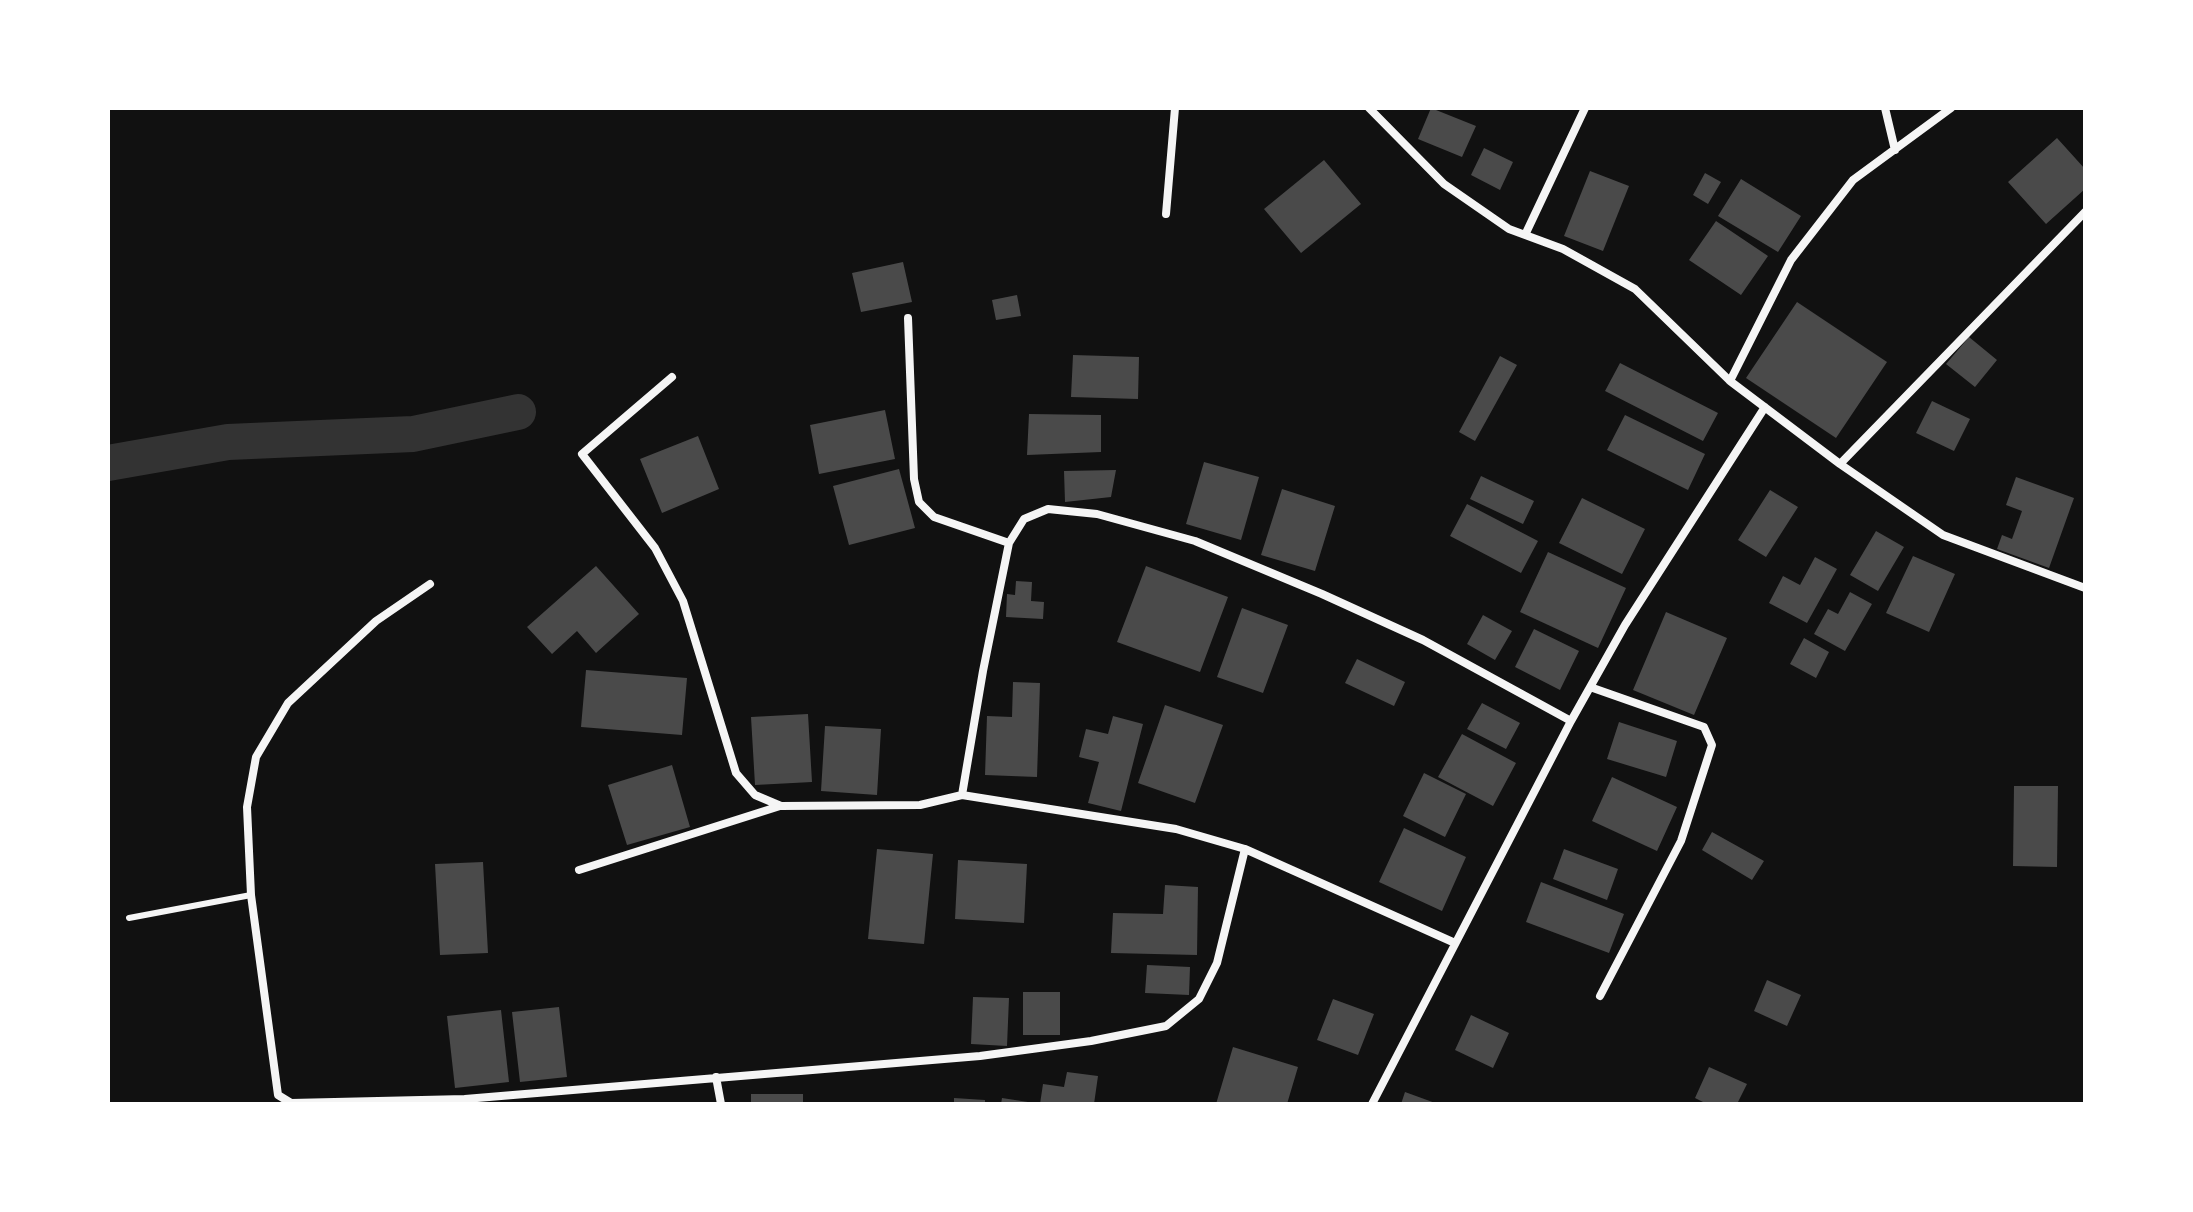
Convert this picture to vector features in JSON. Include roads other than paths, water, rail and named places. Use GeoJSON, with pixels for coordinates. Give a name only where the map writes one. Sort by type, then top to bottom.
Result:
{"type":"FeatureCollection","features":[{"type":"Feature","properties":{"kind":"street"},"geometry":{"type":"LineString","coordinates":[[1166,214],[1175,108]]}},
{"type":"Feature","properties":{"kind":"street"},"geometry":{"type":"LineString","coordinates":[[1369,108],[1444,184],[1509,229],[1563,249],[1635,289],[1730,381],[1840,464],[1943,535],[2085,588]]}},
{"type":"Feature","properties":{"kind":"street"},"geometry":{"type":"LineString","coordinates":[[1525,235],[1585,108]]}},
{"type":"Feature","properties":{"kind":"street"},"geometry":{"type":"LineString","coordinates":[[1885,108],[1895,150]]}},
{"type":"Feature","properties":{"kind":"street"},"geometry":{"type":"LineString","coordinates":[[1730,381],[1791,260],[1853,180],[1951,108]]}},
{"type":"Feature","properties":{"kind":"street"},"geometry":{"type":"LineString","coordinates":[[1840,464],[2085,212]]}},
{"type":"Feature","properties":{"kind":"street"},"geometry":{"type":"LineString","coordinates":[[908,318],[914,479],[919,502],[934,517],[1009,543]]}},
{"type":"Feature","properties":{"kind":"street"},"geometry":{"type":"LineString","coordinates":[[672,377],[582,454],[655,548],[683,601],[736,773],[755,795],[781,806]]}},
{"type":"Feature","properties":{"kind":"street"},"geometry":{"type":"LineString","coordinates":[[1372,1104],[1590,687],[1634,611],[1765,407]]}},
{"type":"Feature","properties":{"kind":"street"},"geometry":{"type":"LineString","coordinates":[[962,795],[1009,543],[1024,519],[1048,509],[1097,514],[1195,541],[1423,640],[1571,721]]}},
{"type":"Feature","properties":{"kind":"street"},"geometry":{"type":"LineString","coordinates":[[430,584],[376,621],[288,703],[256,757],[247,807],[251,895],[278,1095],[291,1103],[466,1102],[716,1077],[980,1056],[1091,1041],[1166,1026],[1199,999],[1217,963],[1245,849]]}},
{"type":"Feature","properties":{"kind":"street"},"geometry":{"type":"LineString","coordinates":[[1590,687],[1704,727],[1712,745],[1681,841],[1600,996]]}},
{"type":"Feature","properties":{"kind":"street"},"geometry":{"type":"LineString","coordinates":[[579,870],[781,806],[920,805],[962,795],[1176,829],[1245,849],[1455,943]]}},
{"type":"Feature","properties":{"kind":"street"},"geometry":{"type":"LineString","coordinates":[[716,1077],[721,1104]]}},
{"type":"Feature","properties":{"kind":"lane"},"geometry":{"type":"LineString","coordinates":[[129,918],[251,895]]}},
{"type":"Feature","properties":{"kind":"waterway"},"geometry":{"type":"LineString","coordinates":[[108,463],[228,442],[413,434],[518,412]]}}]}
